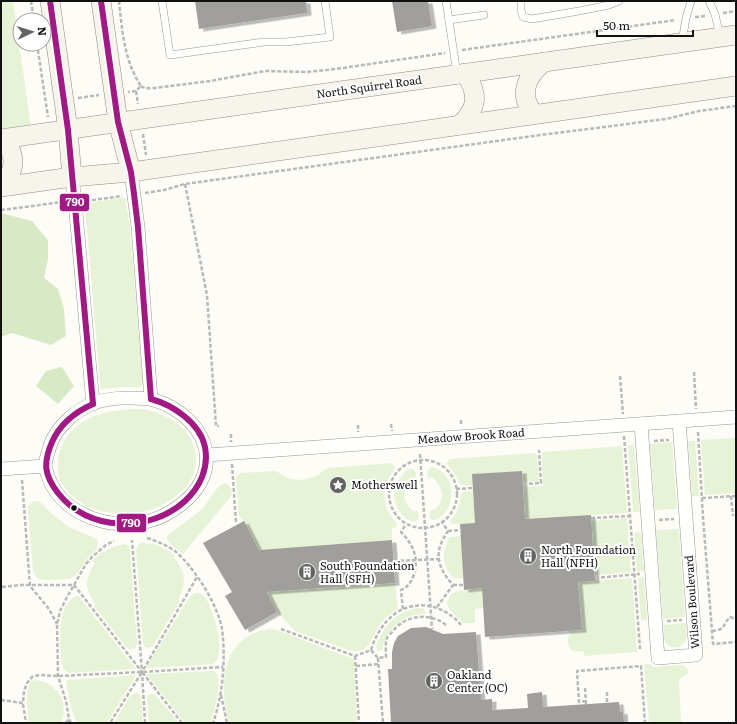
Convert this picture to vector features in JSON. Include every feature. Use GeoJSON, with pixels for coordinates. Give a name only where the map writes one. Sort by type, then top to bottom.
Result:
{"type":"FeatureCollection","features":[{"type":"Feature","properties":{"kind":"main road"},"geometry":{"type":"LineString","coordinates":[[50,1],[68,130],[72,177]]}},
{"type":"Feature","properties":{"kind":"main road"},"geometry":{"type":"LineString","coordinates":[[101,1],[118,122],[130,172]]}},
{"type":"Feature","properties":{"kind":"main road","name":"North Squirrel Road"},"geometry":{"type":"LineString","coordinates":[[2,139],[728,36]]}},
{"type":"Feature","properties":{"kind":"main road"},"geometry":{"type":"LineString","coordinates":[[534,114],[529,108],[525,96],[525,90],[532,74],[537,67],[544,62]]}},
{"type":"Feature","properties":{"kind":"main road"},"geometry":{"type":"LineString","coordinates":[[460,125],[471,111],[475,94],[473,86],[462,74]]}},
{"type":"Feature","properties":{"kind":"main road"},"geometry":{"type":"LineString","coordinates":[[1,187],[72,177],[130,172],[736,86]]}},
{"type":"Feature","properties":{"kind":"main road"},"geometry":{"type":"LineString","coordinates":[[1,184],[9,176],[13,161],[9,146],[2,139]]}},
{"type":"Feature","properties":{"kind":"street"},"geometry":{"type":"LineString","coordinates":[[130,172],[138,227],[151,399]]}},
{"type":"Feature","properties":{"kind":"street"},"geometry":{"type":"LineString","coordinates":[[72,177],[93,404]]}},
{"type":"Feature","properties":{"kind":"street"},"geometry":{"type":"LineString","coordinates":[[121,398],[151,399],[183,414],[194,425],[203,439],[207,455],[206,468],[200,483],[191,496],[178,507],[164,515],[133,523],[117,524],[100,521],[70,507],[59,496],[50,483],[45,466],[54,436],[63,424],[75,414],[93,404],[121,398]]}},
{"type":"Feature","properties":{"kind":"street","name":"Meadow Brook Road"},"geometry":{"type":"LineString","coordinates":[[207,455],[736,418]]}},
{"type":"Feature","properties":{"kind":"street","name":"Wilson Boulevard"},"geometry":{"type":"LineString","coordinates":[[641,424],[658,658],[696,655],[679,421]]}},
{"type":"Feature","properties":{"kind":"street"},"geometry":{"type":"LineString","coordinates":[[1,469],[45,466]]}},
{"type":"Feature","properties":{"kind":"lane"},"geometry":{"type":"LineString","coordinates":[[162,1],[170,55],[264,42],[286,42],[330,37],[325,1]]}},
{"type":"Feature","properties":{"kind":"lane"},"geometry":{"type":"LineString","coordinates":[[446,1],[454,51],[462,74]]}},
{"type":"Feature","properties":{"kind":"lane"},"geometry":{"type":"LineString","coordinates":[[521,1],[523,16],[532,19],[580,12],[619,1]]}},
{"type":"Feature","properties":{"kind":"lane"},"geometry":{"type":"LineString","coordinates":[[682,42],[686,18],[691,1]]}},
{"type":"Feature","properties":{"kind":"lane"},"geometry":{"type":"LineString","coordinates":[[709,1],[728,36]]}},
{"type":"Feature","properties":{"kind":"lane"},"geometry":{"type":"LineString","coordinates":[[449,20],[484,15]]}},
{"type":"Feature","properties":{"kind":"path"},"geometry":{"type":"LineString","coordinates":[[31,1],[33,12]]}},
{"type":"Feature","properties":{"kind":"path"},"geometry":{"type":"LineString","coordinates":[[118,1],[130,64],[143,88],[155,88],[210,81],[265,71],[307,72],[336,69],[736,11]]}},
{"type":"Feature","properties":{"kind":"path"},"geometry":{"type":"LineString","coordinates":[[38,52],[47,113]]}},
{"type":"Feature","properties":{"kind":"path"},"geometry":{"type":"LineString","coordinates":[[136,91],[141,86]]}},
{"type":"Feature","properties":{"kind":"path"},"geometry":{"type":"LineString","coordinates":[[83,98],[102,94]]}},
{"type":"Feature","properties":{"kind":"path"},"geometry":{"type":"LineString","coordinates":[[144,193],[164,190],[185,184],[666,119],[699,111],[736,106]]}},
{"type":"Feature","properties":{"kind":"path"},"geometry":{"type":"LineString","coordinates":[[143,131],[146,158]]}},
{"type":"Feature","properties":{"kind":"path"},"geometry":{"type":"LineString","coordinates":[[185,184],[207,295],[216,426],[219,426]]}},
{"type":"Feature","properties":{"kind":"path"},"geometry":{"type":"LineString","coordinates":[[84,201],[126,195]]}},
{"type":"Feature","properties":{"kind":"path"},"geometry":{"type":"LineString","coordinates":[[1,210],[57,204],[63,202]]}},
{"type":"Feature","properties":{"kind":"path"},"geometry":{"type":"LineString","coordinates":[[694,372],[696,410]]}},
{"type":"Feature","properties":{"kind":"path"},"geometry":{"type":"LineString","coordinates":[[620,376],[623,417]]}},
{"type":"Feature","properties":{"kind":"path"},"geometry":{"type":"LineString","coordinates":[[698,438],[713,644],[736,642]]}},
{"type":"Feature","properties":{"kind":"path"},"geometry":{"type":"LineString","coordinates":[[651,441],[671,440]]}},
{"type":"Feature","properties":{"kind":"path"},"geometry":{"type":"LineString","coordinates":[[625,443],[640,649]]}},
{"type":"Feature","properties":{"kind":"path"},"geometry":{"type":"LineString","coordinates":[[523,484],[541,483],[539,450]]}},
{"type":"Feature","properties":{"kind":"path"},"geometry":{"type":"LineString","coordinates":[[420,454],[432,629]]}},
{"type":"Feature","properties":{"kind":"path"},"geometry":{"type":"LineString","coordinates":[[421,461],[432,462],[442,466],[450,474],[456,489],[455,504],[448,517],[434,526],[425,528],[406,524],[395,514],[390,501],[390,487],[396,474],[407,464],[421,461]]}},
{"type":"Feature","properties":{"kind":"path"},"geometry":{"type":"LineString","coordinates":[[233,472],[236,522]]}},
{"type":"Feature","properties":{"kind":"path"},"geometry":{"type":"LineString","coordinates":[[22,480],[30,586],[49,609],[57,625]]}},
{"type":"Feature","properties":{"kind":"path"},"geometry":{"type":"LineString","coordinates":[[456,489],[473,488]]}},
{"type":"Feature","properties":{"kind":"path"},"geometry":{"type":"LineString","coordinates":[[731,496],[733,516]]}},
{"type":"Feature","properties":{"kind":"path"},"geometry":{"type":"LineString","coordinates":[[702,498],[736,496]]}},
{"type":"Feature","properties":{"kind":"path"},"geometry":{"type":"LineString","coordinates":[[591,518],[630,516]]}},
{"type":"Feature","properties":{"kind":"path"},"geometry":{"type":"LineString","coordinates":[[657,520],[677,519]]}},
{"type":"Feature","properties":{"kind":"path"},"geometry":{"type":"LineString","coordinates":[[442,522],[448,531]]}},
{"type":"Feature","properties":{"kind":"path"},"geometry":{"type":"LineString","coordinates":[[403,609],[401,590],[411,581],[415,571],[416,560],[410,543],[400,532],[406,524]]}},
{"type":"Feature","properties":{"kind":"path"},"geometry":{"type":"LineString","coordinates":[[448,531],[460,530]]}},
{"type":"Feature","properties":{"kind":"path"},"geometry":{"type":"LineString","coordinates":[[448,531],[441,543],[439,559],[443,573],[453,585]]}},
{"type":"Feature","properties":{"kind":"path"},"geometry":{"type":"LineString","coordinates":[[147,538],[165,545],[175,551],[197,577],[214,606],[222,628],[224,652],[223,667],[220,695],[213,723]]}},
{"type":"Feature","properties":{"kind":"path"},"geometry":{"type":"LineString","coordinates":[[132,540],[145,723]]}},
{"type":"Feature","properties":{"kind":"path"},"geometry":{"type":"LineString","coordinates":[[71,723],[66,700],[58,676],[57,625],[60,611],[74,584],[92,557],[106,545],[114,541]]}},
{"type":"Feature","properties":{"kind":"path"},"geometry":{"type":"LineString","coordinates":[[394,561],[439,559]]}},
{"type":"Feature","properties":{"kind":"path"},"geometry":{"type":"LineString","coordinates":[[595,578],[634,575]]}},
{"type":"Feature","properties":{"kind":"path"},"geometry":{"type":"LineString","coordinates":[[110,723],[142,672],[197,577]]}},
{"type":"Feature","properties":{"kind":"path"},"geometry":{"type":"LineString","coordinates":[[2,587],[74,584]]}},
{"type":"Feature","properties":{"kind":"path"},"geometry":{"type":"LineString","coordinates":[[74,584],[182,723]]}},
{"type":"Feature","properties":{"kind":"path"},"geometry":{"type":"LineString","coordinates":[[453,585],[464,585]]}},
{"type":"Feature","properties":{"kind":"path"},"geometry":{"type":"LineString","coordinates":[[437,607],[453,585]]}},
{"type":"Feature","properties":{"kind":"path"},"geometry":{"type":"LineString","coordinates":[[371,650],[375,637],[380,629],[392,616],[403,609],[417,606],[437,607],[451,615],[461,625]]}},
{"type":"Feature","properties":{"kind":"path"},"geometry":{"type":"LineString","coordinates":[[378,658],[386,657],[387,638],[396,626],[402,622],[415,617],[423,616],[437,620],[446,625]]}},
{"type":"Feature","properties":{"kind":"path"},"geometry":{"type":"LineString","coordinates":[[712,631],[723,628],[730,617],[736,619]]}},
{"type":"Feature","properties":{"kind":"path"},"geometry":{"type":"LineString","coordinates":[[663,622],[685,620]]}},
{"type":"Feature","properties":{"kind":"path"},"geometry":{"type":"LineString","coordinates":[[281,629],[355,656],[371,650]]}},
{"type":"Feature","properties":{"kind":"path"},"geometry":{"type":"LineString","coordinates":[[371,650],[378,658],[379,664],[383,723]]}},
{"type":"Feature","properties":{"kind":"path"},"geometry":{"type":"LineString","coordinates":[[355,656],[359,723]]}},
{"type":"Feature","properties":{"kind":"path"},"geometry":{"type":"LineString","coordinates":[[356,666],[379,664]]}},
{"type":"Feature","properties":{"kind":"path"},"geometry":{"type":"LineString","coordinates":[[585,688],[586,703],[579,702],[577,671],[641,666],[645,723]]}},
{"type":"Feature","properties":{"kind":"path"},"geometry":{"type":"LineString","coordinates":[[26,723],[23,704],[24,691],[27,683],[32,677],[40,675],[58,676],[223,667]]}},
{"type":"Feature","properties":{"kind":"path"},"geometry":{"type":"LineString","coordinates":[[607,692],[607,702]]}},
{"type":"Feature","properties":{"kind":"path"},"geometry":{"type":"LineString","coordinates":[[220,695],[227,723]]}},
{"type":"Feature","properties":{"kind":"path"},"geometry":{"type":"LineString","coordinates":[[1,700],[23,704]]}},
{"type":"Feature","properties":{"kind":"path"},"geometry":{"type":"LineString","coordinates":[[66,723],[69,719]]}},
{"type":"Feature","properties":{"kind":"green space"},"geometry":{"type":"Polygon","coordinates":[[[1,1],[13,1],[15,12],[12,12],[12,52],[20,52],[31,127],[1,131],[1,1]]]}},
{"type":"Feature","properties":{"kind":"green space"},"geometry":{"type":"Polygon","coordinates":[[[125,198],[130,228],[143,384],[141,387],[101,389],[84,204],[125,198]]]}},
{"type":"Feature","properties":{"kind":"green space"},"geometry":{"type":"Polygon","coordinates":[[[1,213],[32,221],[48,240],[48,259],[44,278],[58,289],[64,309],[66,336],[51,345],[12,333],[1,337],[1,213]]]}},
{"type":"Feature","properties":{"kind":"green space"},"geometry":{"type":"Polygon","coordinates":[[[62,367],[74,386],[58,404],[36,386],[46,371],[62,367]]]}},
{"type":"Feature","properties":{"kind":"green space"},"geometry":{"type":"Polygon","coordinates":[[[117,410],[149,410],[160,414],[176,422],[188,435],[193,442],[195,451],[196,463],[192,478],[184,489],[170,500],[161,506],[142,512],[121,514],[101,511],[89,507],[71,495],[59,478],[58,464],[64,441],[71,431],[89,419],[117,410]]]}},
{"type":"Feature","properties":{"kind":"green space"},"geometry":{"type":"Polygon","coordinates":[[[736,438],[736,493],[705,495],[701,440],[736,438]]]}},
{"type":"Feature","properties":{"kind":"green space"},"geometry":{"type":"Polygon","coordinates":[[[688,441],[695,441],[699,496],[692,496],[688,441]]]}},
{"type":"Feature","properties":{"kind":"green space"},"geometry":{"type":"Polygon","coordinates":[[[672,442],[677,509],[655,510],[650,444],[672,442]]]}},
{"type":"Feature","properties":{"kind":"green space"},"geometry":{"type":"Polygon","coordinates":[[[628,445],[634,445],[640,512],[633,512],[628,445]]]}},
{"type":"Feature","properties":{"kind":"green space"},"geometry":{"type":"Polygon","coordinates":[[[622,446],[627,513],[525,519],[523,487],[543,486],[542,453],[622,446]]]}},
{"type":"Feature","properties":{"kind":"green space"},"geometry":{"type":"Polygon","coordinates":[[[535,453],[537,455],[539,481],[523,482],[522,471],[472,474],[473,485],[462,485],[459,483],[447,464],[450,459],[535,453]]]}},
{"type":"Feature","properties":{"kind":"green space"},"geometry":{"type":"Polygon","coordinates":[[[391,463],[395,468],[387,482],[385,502],[387,509],[397,524],[396,527],[392,528],[392,540],[259,550],[239,515],[236,479],[240,473],[276,471],[292,479],[303,480],[316,476],[328,468],[391,463]]]}},
{"type":"Feature","properties":{"kind":"green space"},"geometry":{"type":"Polygon","coordinates":[[[431,467],[440,470],[446,476],[450,483],[451,492],[451,500],[448,508],[435,520],[430,518],[430,512],[440,503],[442,494],[441,489],[435,480],[428,477],[427,471],[431,467]]]}},
{"type":"Feature","properties":{"kind":"green space"},"geometry":{"type":"Polygon","coordinates":[[[408,469],[413,469],[416,473],[414,480],[413,479],[409,483],[405,491],[405,500],[411,509],[415,512],[416,510],[418,513],[419,518],[415,522],[410,521],[401,514],[394,498],[396,484],[408,469]]]}},
{"type":"Feature","properties":{"kind":"green space"},"geometry":{"type":"Polygon","coordinates":[[[225,483],[231,488],[232,495],[183,554],[168,542],[167,537],[203,508],[219,486],[225,483]]]}},
{"type":"Feature","properties":{"kind":"green space"},"geometry":{"type":"Polygon","coordinates":[[[464,491],[473,491],[475,523],[452,524],[450,521],[456,512],[461,494],[464,491]]]}},
{"type":"Feature","properties":{"kind":"green space"},"geometry":{"type":"Polygon","coordinates":[[[32,502],[40,502],[52,514],[69,527],[97,540],[97,549],[87,559],[77,574],[70,579],[39,579],[33,571],[28,507],[32,502]]]}},
{"type":"Feature","properties":{"kind":"green space"},"geometry":{"type":"Polygon","coordinates":[[[627,518],[631,572],[595,575],[591,521],[627,518]]]}},
{"type":"Feature","properties":{"kind":"green space"},"geometry":{"type":"Polygon","coordinates":[[[679,529],[685,617],[663,619],[656,530],[679,529]]]}},
{"type":"Feature","properties":{"kind":"green space"},"geometry":{"type":"Polygon","coordinates":[[[641,532],[644,571],[637,572],[634,533],[641,532]]]}},
{"type":"Feature","properties":{"kind":"green space"},"geometry":{"type":"Polygon","coordinates":[[[461,536],[464,578],[453,578],[445,565],[444,552],[449,538],[461,536]]]}},
{"type":"Feature","properties":{"kind":"green space"},"geometry":{"type":"Polygon","coordinates":[[[141,543],[150,543],[159,546],[175,555],[173,557],[181,567],[184,577],[183,588],[178,599],[180,601],[152,647],[148,648],[144,646],[143,643],[136,550],[141,543]]]}},
{"type":"Feature","properties":{"kind":"green space"},"geometry":{"type":"Polygon","coordinates":[[[125,544],[129,546],[130,549],[137,644],[134,649],[129,649],[126,647],[94,606],[96,604],[89,593],[87,584],[89,574],[95,563],[92,561],[107,550],[125,544]]]}},
{"type":"Feature","properties":{"kind":"green space"},"geometry":{"type":"Polygon","coordinates":[[[644,577],[647,620],[641,620],[638,578],[644,577]]]}},
{"type":"Feature","properties":{"kind":"green space"},"geometry":{"type":"Polygon","coordinates":[[[632,578],[637,652],[584,656],[584,651],[571,650],[569,648],[568,641],[570,631],[582,630],[578,582],[632,578]]]}},
{"type":"Feature","properties":{"kind":"green space"},"geometry":{"type":"Polygon","coordinates":[[[395,583],[398,609],[383,620],[367,646],[362,650],[357,651],[349,650],[295,631],[277,612],[267,592],[395,583]]]}},
{"type":"Feature","properties":{"kind":"green space"},"geometry":{"type":"Polygon","coordinates":[[[482,588],[483,608],[475,609],[475,623],[463,623],[448,607],[447,602],[450,595],[456,591],[482,588]]]}},
{"type":"Feature","properties":{"kind":"green space"},"geometry":{"type":"Polygon","coordinates":[[[195,593],[200,593],[205,598],[215,620],[219,642],[216,662],[213,664],[146,668],[190,596],[195,593]]]}},
{"type":"Feature","properties":{"kind":"green space"},"geometry":{"type":"Polygon","coordinates":[[[76,596],[80,598],[136,669],[69,673],[64,670],[60,649],[62,615],[70,600],[76,596]]]}},
{"type":"Feature","properties":{"kind":"green space"},"geometry":{"type":"Polygon","coordinates":[[[418,608],[424,609],[426,613],[413,615],[400,621],[392,629],[382,650],[378,651],[376,647],[386,626],[403,613],[418,608]]]}},
{"type":"Feature","properties":{"kind":"green space"},"geometry":{"type":"Polygon","coordinates":[[[686,623],[686,640],[684,643],[676,648],[667,644],[664,639],[663,625],[686,623]]]}},
{"type":"Feature","properties":{"kind":"green space"},"geometry":{"type":"Polygon","coordinates":[[[269,629],[277,630],[353,659],[357,723],[229,723],[225,706],[224,684],[225,672],[232,652],[246,637],[269,629]]]}},
{"type":"Feature","properties":{"kind":"green space"},"geometry":{"type":"Polygon","coordinates":[[[644,664],[650,664],[653,667],[682,665],[687,668],[688,673],[679,679],[681,723],[649,723],[644,664]]]}},
{"type":"Feature","properties":{"kind":"green space"},"geometry":{"type":"Polygon","coordinates":[[[215,671],[217,674],[219,684],[210,723],[185,723],[146,674],[215,671]]]}},
{"type":"Feature","properties":{"kind":"green space"},"geometry":{"type":"Polygon","coordinates":[[[136,675],[107,723],[77,723],[72,711],[66,683],[67,680],[136,675]]]}},
{"type":"Feature","properties":{"kind":"green space"},"geometry":{"type":"Polygon","coordinates":[[[35,680],[50,685],[60,695],[64,708],[61,723],[29,723],[27,701],[28,691],[31,681],[35,680]]]}},
{"type":"Feature","properties":{"kind":"green space"},"geometry":{"type":"Polygon","coordinates":[[[134,693],[141,696],[143,723],[114,723],[129,697],[134,693]]]}},
{"type":"Feature","properties":{"kind":"green space"},"geometry":{"type":"Polygon","coordinates":[[[149,694],[156,696],[179,723],[149,723],[147,696],[149,694]]]}},
{"type":"Feature","properties":{"kind":"building"},"geometry":{"type":"Polygon","coordinates":[[[195,1],[306,1],[307,13],[199,29],[195,1]]]}},
{"type":"Feature","properties":{"kind":"building"},"geometry":{"type":"Polygon","coordinates":[[[392,1],[428,1],[432,26],[397,32],[392,1]]]}},
{"type":"Feature","properties":{"kind":"building","name":"North Foundation Hall (NFH)"},"geometry":{"type":"Polygon","coordinates":[[[522,471],[525,519],[591,515],[595,581],[578,582],[582,630],[485,637],[482,588],[464,590],[460,524],[475,523],[472,474],[522,471]]]}},
{"type":"Feature","properties":{"kind":"building","name":"South Foundation Hall (SFH)"},"geometry":{"type":"Polygon","coordinates":[[[244,521],[259,550],[392,540],[395,583],[267,592],[277,612],[245,630],[225,596],[232,592],[203,543],[244,521]]]}},
{"type":"Feature","properties":{"kind":"building","name":"Oakland Center (OC)"},"geometry":{"type":"Polygon","coordinates":[[[426,627],[443,634],[476,632],[481,700],[492,699],[492,710],[528,708],[527,694],[542,692],[543,707],[619,702],[620,712],[623,711],[624,723],[391,723],[388,669],[392,669],[392,652],[394,643],[398,636],[411,628],[426,627]]]}},
{"type":"Feature","properties":{"kind":"transit line","name":"790"},"geometry":{"type":"LineString","coordinates":[[50,1],[68,130],[93,404]]}},
{"type":"Feature","properties":{"kind":"transit line","name":"790"},"geometry":{"type":"LineString","coordinates":[[101,1],[118,122],[131,172],[134,194],[138,227],[151,399]]}},
{"type":"Feature","properties":{"kind":"transit line","name":"790"},"geometry":{"type":"LineString","coordinates":[[93,404],[69,419],[55,436],[49,449],[46,463],[46,469],[50,480],[53,487],[71,506],[86,515],[102,521],[120,524],[137,523],[155,519],[171,511],[185,501],[199,483],[206,462],[205,447],[202,438],[192,423],[176,410],[151,399]]}},
{"type":"Feature","properties":{"kind":"place","name":"Motherswell"},"geometry":{"type":"Point","coordinates":[338,485]}},
{"type":"Feature","properties":{"kind":"place","name":"North Foundation Hall (NFH)"},"geometry":{"type":"Point","coordinates":[528,556]}},
{"type":"Feature","properties":{"kind":"place","name":"South Foundation Hall (SFH)"},"geometry":{"type":"Point","coordinates":[307,572]}},
{"type":"Feature","properties":{"kind":"place","name":"Oakland Center (OC)"},"geometry":{"type":"Point","coordinates":[434,681]}}]}
